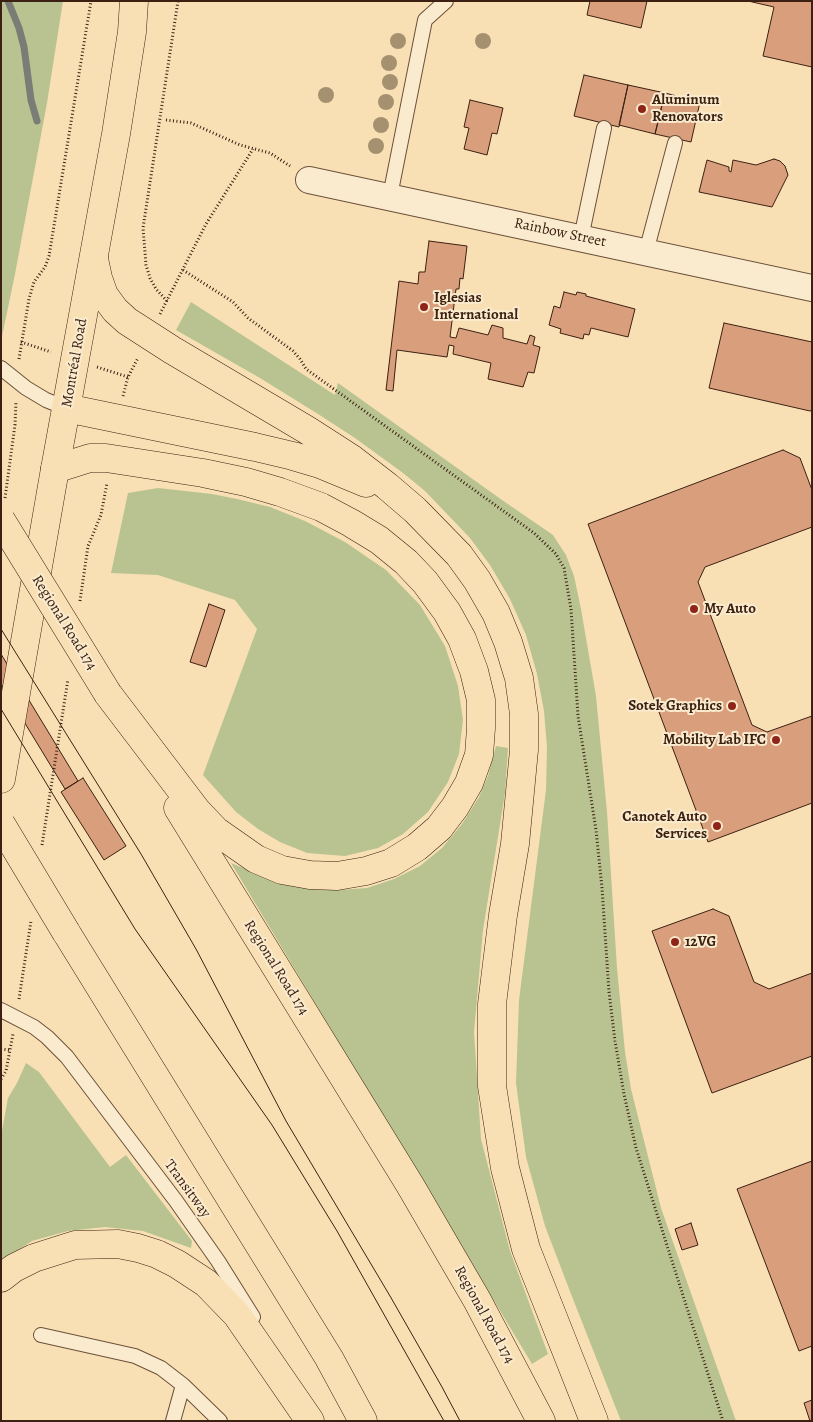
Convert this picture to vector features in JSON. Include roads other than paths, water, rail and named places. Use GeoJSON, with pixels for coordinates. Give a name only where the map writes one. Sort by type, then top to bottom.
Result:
{"type":"FeatureCollection","features":[{"type":"Feature","properties":{"kind":"main road","name":"Montréal Road"},"geometry":{"type":"LineString","coordinates":[[1,779],[94,259],[132,32],[134,1]]}},
{"type":"Feature","properties":{"kind":"main road","name":"Montréal Road"},"geometry":{"type":"LineString","coordinates":[[132,32],[141,1]]}},
{"type":"Feature","properties":{"kind":"main road"},"geometry":{"type":"LineString","coordinates":[[94,259],[104,295],[115,310],[127,321],[352,459],[394,492],[459,555],[477,580],[496,613],[508,642],[519,678],[524,714],[524,750],[515,844],[503,915],[492,1004],[492,1086],[505,1168],[526,1249],[594,1421]]}},
{"type":"Feature","properties":{"kind":"main road"},"geometry":{"type":"LineString","coordinates":[[66,408],[255,447],[320,464],[357,478],[380,490],[437,532]]}},
{"type":"Feature","properties":{"kind":"main road"},"geometry":{"type":"LineString","coordinates":[[55,469],[90,458],[106,458],[203,473],[246,482],[321,507],[351,522],[379,540],[406,562],[425,582],[447,612],[462,639],[474,671],[480,700],[482,728],[479,755],[470,783],[455,808],[439,828],[417,847],[391,863],[366,872],[337,876],[310,875],[282,870],[256,859],[216,831],[191,803],[108,694]]}},
{"type":"Feature","properties":{"kind":"main road","name":"Regional Road 174"},"geometry":{"type":"LineString","coordinates":[[3,511],[108,694],[410,1186],[477,1300],[541,1421]]}},
{"type":"Feature","properties":{"kind":"main road"},"geometry":{"type":"LineString","coordinates":[[1,824],[324,1350],[363,1421]]}},
{"type":"Feature","properties":{"kind":"main road"},"geometry":{"type":"LineString","coordinates":[[1,1278],[14,1268],[34,1258],[75,1245],[118,1244],[157,1254],[199,1278],[231,1308],[309,1420]]}},
{"type":"Feature","properties":{"kind":"street","name":"Rainbow Street"},"geometry":{"type":"LineString","coordinates":[[308,180],[390,196],[812,288]]}},
{"type":"Feature","properties":{"kind":"lane"},"geometry":{"type":"LineString","coordinates":[[390,196],[425,20],[446,1]]}},
{"type":"Feature","properties":{"kind":"lane"},"geometry":{"type":"LineString","coordinates":[[581,238],[604,128]]}},
{"type":"Feature","properties":{"kind":"lane"},"geometry":{"type":"LineString","coordinates":[[646,252],[675,144]]}},
{"type":"Feature","properties":{"kind":"lane"},"geometry":{"type":"LineString","coordinates":[[1,368],[26,388],[46,400],[66,408]]}},
{"type":"Feature","properties":{"kind":"lane","name":"Transitway"},"geometry":{"type":"LineString","coordinates":[[1,1010],[23,1020],[47,1037],[68,1057],[102,1101],[218,1261],[248,1308],[309,1420]]}},
{"type":"Feature","properties":{"kind":"lane"},"geometry":{"type":"LineString","coordinates":[[41,1335],[135,1356],[162,1368],[220,1421]]}},
{"type":"Feature","properties":{"kind":"lane"},"geometry":{"type":"LineString","coordinates":[[172,1421],[182,1386]]}},
{"type":"Feature","properties":{"kind":"waterway"},"geometry":{"type":"LineString","coordinates":[[8,1],[19,28],[24,47],[31,100],[37,121]]}},
{"type":"Feature","properties":{"kind":"tram line"},"geometry":{"type":"LineString","coordinates":[[1,629],[141,854],[196,949],[286,1121],[390,1296],[460,1421]]}},
{"type":"Feature","properties":{"kind":"tram line"},"geometry":{"type":"LineString","coordinates":[[1,709],[135,929],[272,1125],[337,1231],[444,1421]]}},
{"type":"Feature","properties":{"kind":"place","name":"Aluminum Renovators"},"geometry":{"type":"Point","coordinates":[642,109]}},
{"type":"Feature","properties":{"kind":"place","name":"Iglesias International"},"geometry":{"type":"Point","coordinates":[424,307]}},
{"type":"Feature","properties":{"kind":"place","name":"My Auto"},"geometry":{"type":"Point","coordinates":[694,609]}},
{"type":"Feature","properties":{"kind":"place","name":"Sotek Graphics"},"geometry":{"type":"Point","coordinates":[732,706]}},
{"type":"Feature","properties":{"kind":"place","name":"Mobility Lab IFC"},"geometry":{"type":"Point","coordinates":[776,740]}},
{"type":"Feature","properties":{"kind":"place","name":"Canotek Auto Services"},"geometry":{"type":"Point","coordinates":[717,826]}},
{"type":"Feature","properties":{"kind":"place","name":"12VG"},"geometry":{"type":"Point","coordinates":[675,942]}}]}
